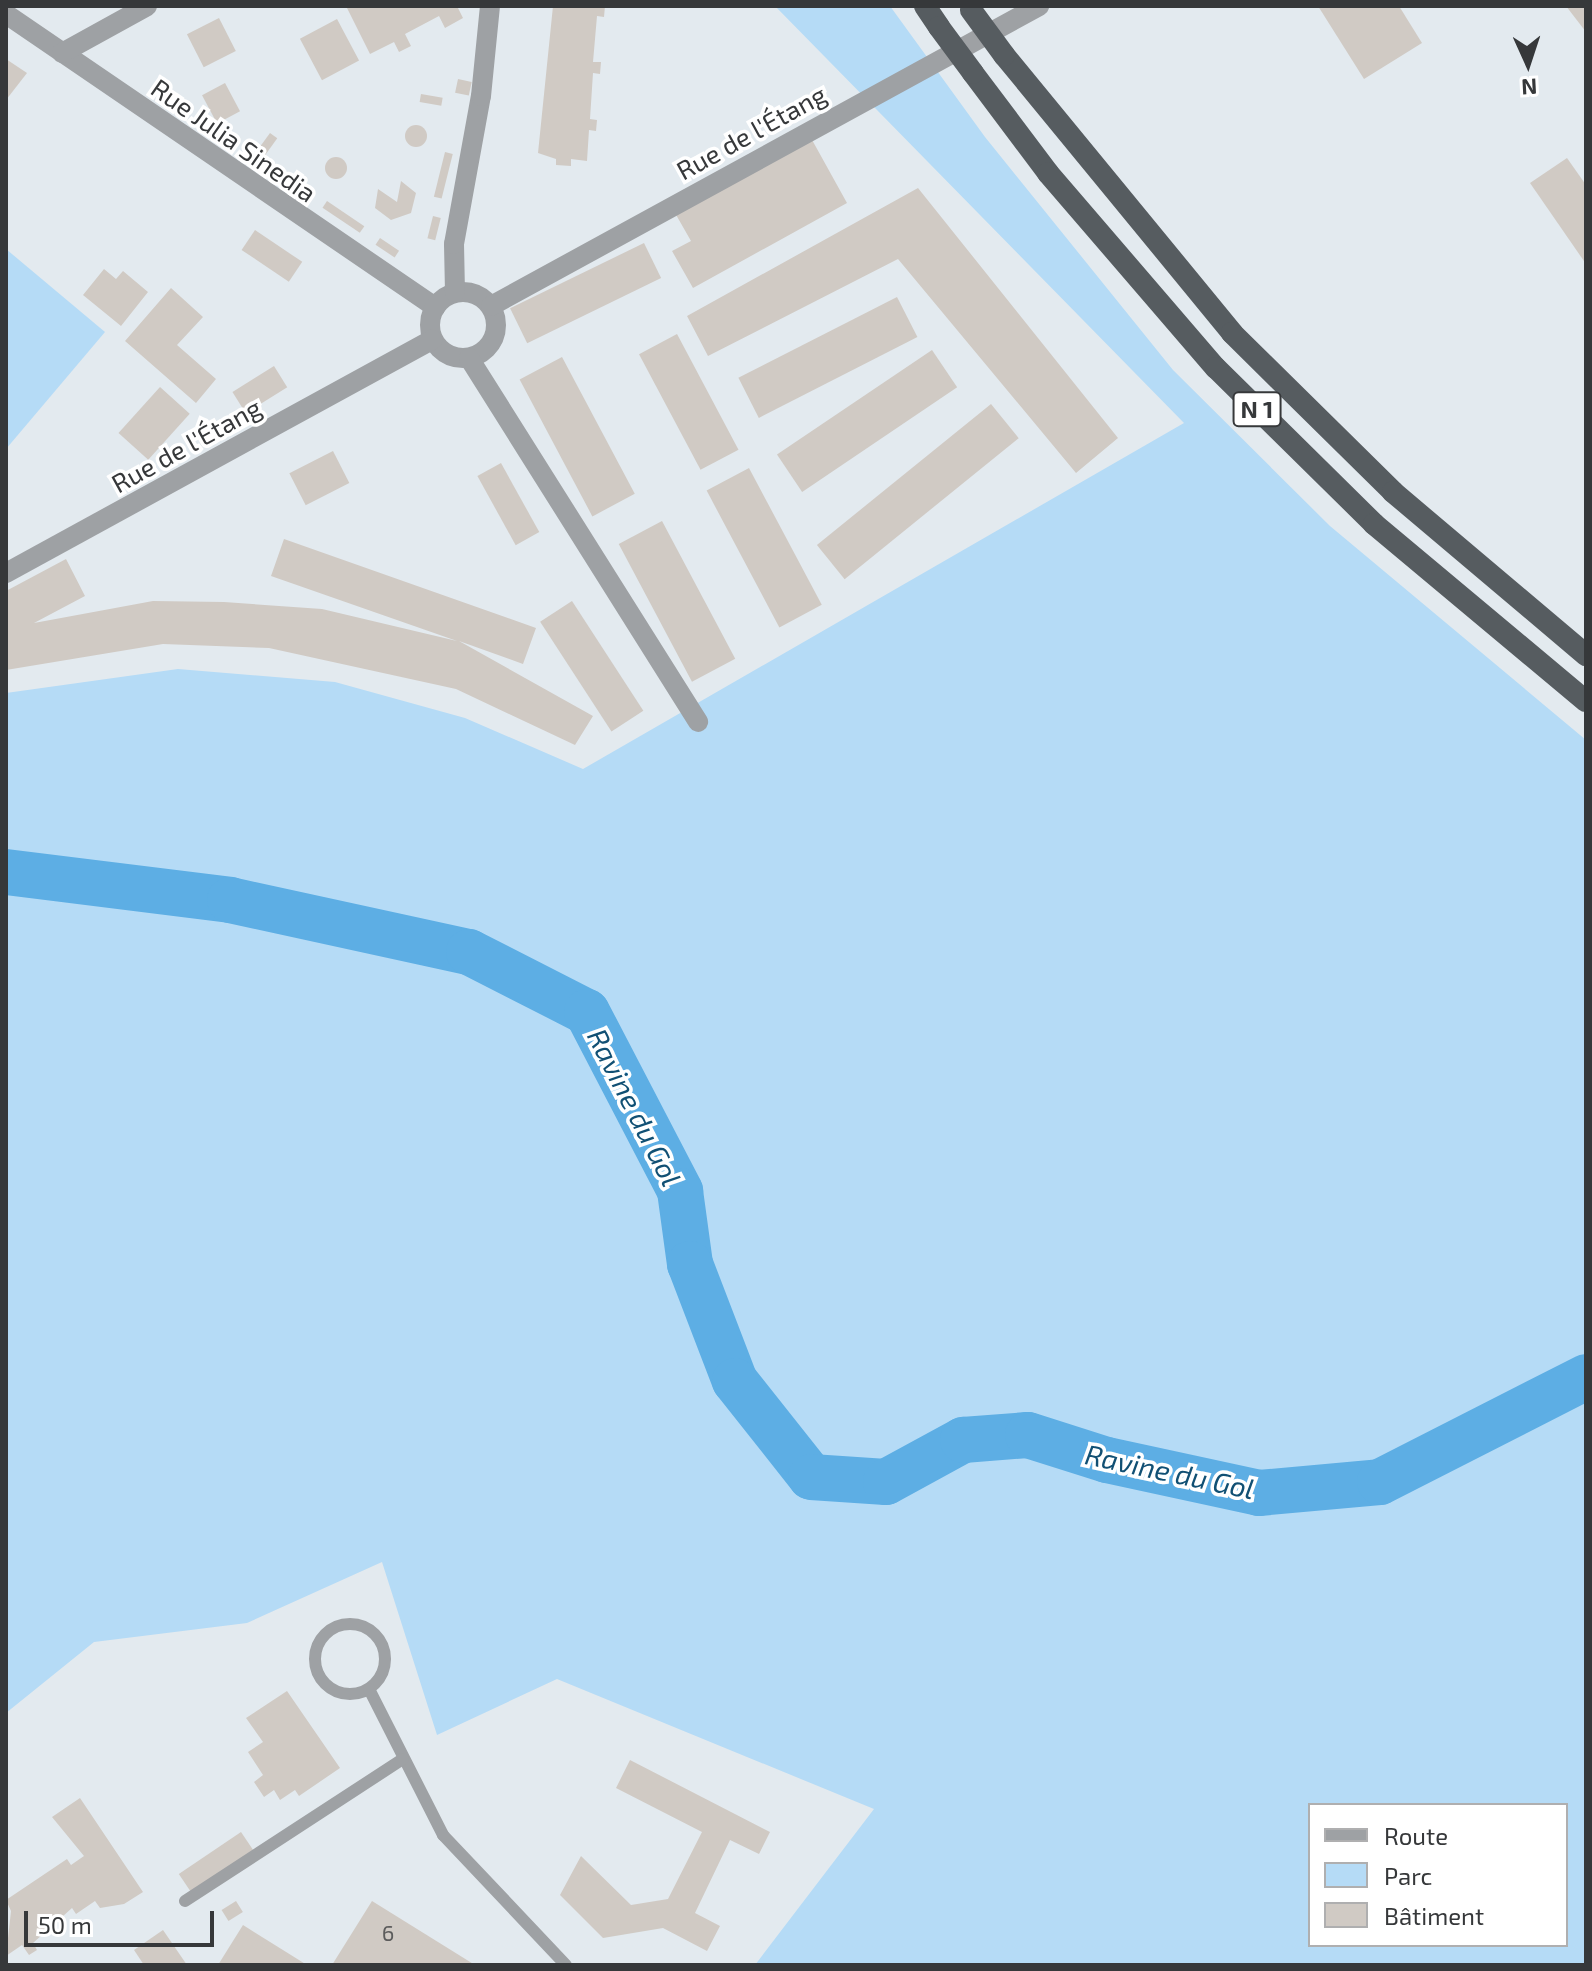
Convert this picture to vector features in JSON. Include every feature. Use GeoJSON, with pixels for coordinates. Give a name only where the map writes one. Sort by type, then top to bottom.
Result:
{"type":"FeatureCollection","features":[{"type":"Feature","properties":{"kind":"highway","name":"N 1"},"geometry":{"type":"LineString","coordinates":[[925,6],[1048,173],[1238,390],[1374,524],[1586,701]]}},
{"type":"Feature","properties":{"kind":"highway","name":"N 1"},"geometry":{"type":"LineString","coordinates":[[970,8],[1004,55],[1232,333],[1393,492],[1586,655]]}},
{"type":"Feature","properties":{"kind":"street"},"geometry":{"type":"LineString","coordinates":[[62,53],[147,6]]}},
{"type":"Feature","properties":{"kind":"street"},"geometry":{"type":"LineString","coordinates":[[455,292],[454,244],[481,96],[490,6]]}},
{"type":"Feature","properties":{"kind":"street","name":"Rue de l'Étang"},"geometry":{"type":"LineString","coordinates":[[491,306],[1039,6]]}},
{"type":"Feature","properties":{"kind":"street","name":"Rue Julia Sinedia"},"geometry":{"type":"LineString","coordinates":[[6,14],[435,307]]}},
{"type":"Feature","properties":{"kind":"street"},"geometry":{"type":"LineString","coordinates":[[469,358],[492,342],[496,318],[491,306],[480,296],[455,292],[435,307],[432,340],[441,351],[469,358],[698,722]]}},
{"type":"Feature","properties":{"kind":"street","name":"Rue de l'Étang"},"geometry":{"type":"LineString","coordinates":[[6,573],[432,340]]}},
{"type":"Feature","properties":{"kind":"lane"},"geometry":{"type":"LineString","coordinates":[[361,1625],[375,1633],[385,1663],[369,1689],[354,1695],[324,1685],[314,1656],[330,1629],[361,1625]]}},
{"type":"Feature","properties":{"kind":"lane"},"geometry":{"type":"LineString","coordinates":[[369,1689],[443,1835],[566,1965]]}},
{"type":"Feature","properties":{"kind":"lane"},"geometry":{"type":"LineString","coordinates":[[185,1901],[403,1759]]}},
{"type":"Feature","properties":{"kind":"green space"},"geometry":{"type":"Polygon","coordinates":[[[775,6],[890,6],[985,137],[1173,370],[1330,526],[1586,740],[1586,1965],[755,1965],[874,1809],[557,1679],[437,1735],[382,1562],[247,1623],[94,1642],[6,1713],[6,693],[178,669],[335,682],[465,718],[583,769],[1184,423],[775,6]]]}},
{"type":"Feature","properties":{"kind":"green space"},"geometry":{"type":"Polygon","coordinates":[[[6,249],[105,332],[6,449],[6,249]]]}},
{"type":"Feature","properties":{"kind":"building"},"geometry":{"type":"Polygon","coordinates":[[[346,6],[457,6],[463,18],[445,28],[439,16],[405,34],[411,46],[399,52],[394,42],[370,54],[346,6]]]}},
{"type":"Feature","properties":{"kind":"building"},"geometry":{"type":"Polygon","coordinates":[[[553,6],[605,6],[604,17],[597,16],[593,62],[601,62],[600,74],[593,73],[590,119],[597,120],[596,131],[589,130],[587,161],[571,159],[571,166],[556,165],[556,159],[538,153],[553,6]]]}},
{"type":"Feature","properties":{"kind":"building"},"geometry":{"type":"Polygon","coordinates":[[[1318,6],[1399,6],[1422,43],[1364,79],[1318,6]]]}},
{"type":"Feature","properties":{"kind":"building"},"geometry":{"type":"Polygon","coordinates":[[[1566,6],[1586,6],[1586,32],[1566,6]]]}},
{"type":"Feature","properties":{"kind":"building"},"geometry":{"type":"Polygon","coordinates":[[[219,18],[236,51],[204,67],[187,34],[219,18]]]}},
{"type":"Feature","properties":{"kind":"building"},"geometry":{"type":"Polygon","coordinates":[[[337,19],[359,60],[322,80],[300,39],[337,19]]]}},
{"type":"Feature","properties":{"kind":"building"},"geometry":{"type":"Polygon","coordinates":[[[6,59],[27,73],[6,100],[6,59]]]}},
{"type":"Feature","properties":{"kind":"building"},"geometry":{"type":"Polygon","coordinates":[[[458,79],[472,82],[469,96],[455,93],[458,79]]]}},
{"type":"Feature","properties":{"kind":"building"},"geometry":{"type":"Polygon","coordinates":[[[225,83],[240,111],[217,123],[202,95],[225,83]]]}},
{"type":"Feature","properties":{"kind":"building"},"geometry":{"type":"Polygon","coordinates":[[[421,94],[443,98],[441,106],[420,102],[421,94]]]}},
{"type":"Feature","properties":{"kind":"building"},"geometry":{"type":"Polygon","coordinates":[[[416,125],[424,128],[427,136],[424,144],[416,147],[408,144],[405,136],[408,128],[416,125]]]}},
{"type":"Feature","properties":{"kind":"building"},"geometry":{"type":"Polygon","coordinates":[[[270,133],[277,138],[264,157],[256,152],[270,133]]]}},
{"type":"Feature","properties":{"kind":"building"},"geometry":{"type":"Polygon","coordinates":[[[811,138],[847,203],[693,288],[672,251],[691,241],[675,213],[811,138]]]}},
{"type":"Feature","properties":{"kind":"building"},"geometry":{"type":"Polygon","coordinates":[[[445,152],[453,154],[442,199],[434,197],[445,152]]]}},
{"type":"Feature","properties":{"kind":"building"},"geometry":{"type":"Polygon","coordinates":[[[336,157],[344,160],[347,168],[344,176],[336,179],[328,176],[325,168],[328,160],[336,157]]]}},
{"type":"Feature","properties":{"kind":"building"},"geometry":{"type":"Polygon","coordinates":[[[1567,158],[1586,185],[1586,264],[1530,183],[1567,158]]]}},
{"type":"Feature","properties":{"kind":"building"},"geometry":{"type":"Polygon","coordinates":[[[291,176],[309,189],[305,195],[287,182],[291,176]]]}},
{"type":"Feature","properties":{"kind":"building"},"geometry":{"type":"Polygon","coordinates":[[[401,181],[416,193],[411,213],[391,220],[375,208],[378,189],[397,202],[401,181]]]}},
{"type":"Feature","properties":{"kind":"building"},"geometry":{"type":"Polygon","coordinates":[[[918,188],[1118,438],[1076,473],[898,259],[708,356],[687,316],[918,188]]]}},
{"type":"Feature","properties":{"kind":"building"},"geometry":{"type":"Polygon","coordinates":[[[327,201],[364,226],[360,233],[323,208],[327,201]]]}},
{"type":"Feature","properties":{"kind":"building"},"geometry":{"type":"Polygon","coordinates":[[[433,216],[441,218],[435,240],[427,238],[433,216]]]}},
{"type":"Feature","properties":{"kind":"building"},"geometry":{"type":"Polygon","coordinates":[[[255,230],[302,262],[289,282],[242,250],[255,230]]]}},
{"type":"Feature","properties":{"kind":"building"},"geometry":{"type":"Polygon","coordinates":[[[380,238],[399,251],[395,257],[376,245],[380,238]]]}},
{"type":"Feature","properties":{"kind":"building"},"geometry":{"type":"Polygon","coordinates":[[[644,243],[661,278],[527,343],[510,308],[644,243]]]}},
{"type":"Feature","properties":{"kind":"building"},"geometry":{"type":"Polygon","coordinates":[[[104,269],[116,279],[123,271],[148,292],[121,326],[83,295],[104,269]]]}},
{"type":"Feature","properties":{"kind":"building"},"geometry":{"type":"Polygon","coordinates":[[[171,288],[203,317],[177,345],[216,379],[196,403],[125,341],[171,288]]]}},
{"type":"Feature","properties":{"kind":"building"},"geometry":{"type":"Polygon","coordinates":[[[897,297],[917,337],[759,418],[738,378],[897,297]]]}},
{"type":"Feature","properties":{"kind":"building"},"geometry":{"type":"Polygon","coordinates":[[[677,334],[739,450],[701,470],[639,354],[677,334]]]}},
{"type":"Feature","properties":{"kind":"building"},"geometry":{"type":"Polygon","coordinates":[[[932,350],[957,387],[802,492],[777,455],[932,350]]]}},
{"type":"Feature","properties":{"kind":"building"},"geometry":{"type":"Polygon","coordinates":[[[562,357],[635,494],[592,516],[520,380],[562,357]]]}},
{"type":"Feature","properties":{"kind":"building"},"geometry":{"type":"Polygon","coordinates":[[[274,366],[287,387],[246,413],[232,392],[274,366]]]}},
{"type":"Feature","properties":{"kind":"building"},"geometry":{"type":"Polygon","coordinates":[[[160,387],[190,414],[148,460],[119,433],[160,387]]]}},
{"type":"Feature","properties":{"kind":"building"},"geometry":{"type":"Polygon","coordinates":[[[991,404],[1019,438],[845,579],[817,545],[991,404]]]}},
{"type":"Feature","properties":{"kind":"building"},"geometry":{"type":"Polygon","coordinates":[[[333,451],[349,483],[306,505],[289,473],[333,451]]]}},
{"type":"Feature","properties":{"kind":"building"},"geometry":{"type":"Polygon","coordinates":[[[501,463],[539,532],[516,545],[477,476],[501,463]]]}},
{"type":"Feature","properties":{"kind":"building"},"geometry":{"type":"Polygon","coordinates":[[[749,468],[822,605],[779,627],[707,491],[749,468]]]}},
{"type":"Feature","properties":{"kind":"building"},"geometry":{"type":"Polygon","coordinates":[[[662,521],[735,659],[692,682],[619,544],[662,521]]]}},
{"type":"Feature","properties":{"kind":"building"},"geometry":{"type":"Polygon","coordinates":[[[284,539],[536,628],[523,664],[459,641],[593,716],[575,745],[456,689],[269,648],[163,644],[6,670],[6,591],[66,559],[85,596],[34,623],[153,601],[224,602],[322,609],[457,641],[271,576],[284,539]]]}},
{"type":"Feature","properties":{"kind":"building"},"geometry":{"type":"Polygon","coordinates":[[[572,601],[643,711],[611,732],[540,622],[572,601]]]}},
{"type":"Feature","properties":{"kind":"building"},"geometry":{"type":"Polygon","coordinates":[[[287,1691],[340,1768],[299,1796],[295,1790],[280,1800],[274,1790],[264,1797],[254,1782],[263,1775],[248,1752],[263,1742],[246,1718],[287,1691]]]}},
{"type":"Feature","properties":{"kind":"building"},"geometry":{"type":"Polygon","coordinates":[[[630,1760],[770,1832],[759,1854],[730,1840],[695,1913],[720,1926],[707,1951],[663,1928],[603,1938],[560,1895],[581,1856],[631,1905],[668,1899],[702,1832],[616,1788],[630,1760]]]}},
{"type":"Feature","properties":{"kind":"building"},"geometry":{"type":"Polygon","coordinates":[[[80,1798],[143,1892],[124,1904],[100,1908],[95,1901],[76,1914],[72,1908],[33,1943],[37,1950],[29,1955],[22,1945],[6,1956],[11,1911],[6,1900],[67,1859],[71,1865],[84,1856],[52,1817],[80,1798]]]}},
{"type":"Feature","properties":{"kind":"building"},"geometry":{"type":"Polygon","coordinates":[[[241,1832],[253,1850],[191,1892],[179,1874],[241,1832]]]}},
{"type":"Feature","properties":{"kind":"building"},"geometry":{"type":"Polygon","coordinates":[[[236,1901],[243,1912],[228,1921],[222,1910],[236,1901]]]}},
{"type":"Feature","properties":{"kind":"building"},"geometry":{"type":"Polygon","coordinates":[[[372,1901],[475,1965],[332,1965],[372,1901]]]}},
{"type":"Feature","properties":{"kind":"building"},"geometry":{"type":"Polygon","coordinates":[[[243,1925],[307,1965],[218,1965],[243,1925]]]}},
{"type":"Feature","properties":{"kind":"building"},"geometry":{"type":"Polygon","coordinates":[[[163,1930],[187,1965],[144,1965],[134,1950],[163,1930]]]}},
{"type":"Feature","properties":{"kind":"waterway","name":"Ravine du Gol"},"geometry":{"type":"LineString","coordinates":[[6,872],[230,900],[469,952],[587,1012],[680,1191],[690,1264],[735,1381],[811,1477],[886,1482],[963,1440],[1028,1435],[1107,1460],[1259,1493],[1380,1482],[1586,1377]]}}]}
